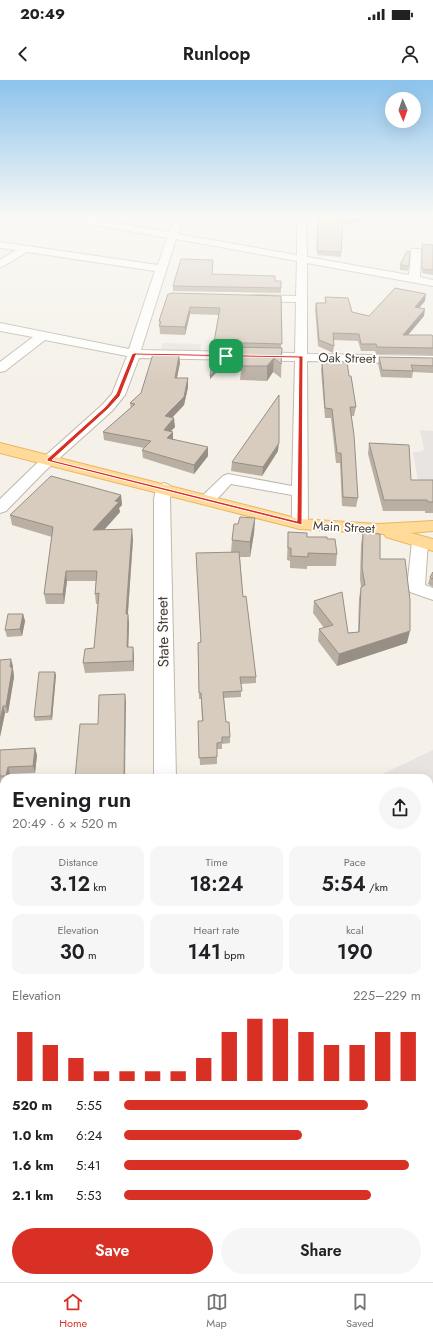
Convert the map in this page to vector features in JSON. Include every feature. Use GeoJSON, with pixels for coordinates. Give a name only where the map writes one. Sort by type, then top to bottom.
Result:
{"type":"FeatureCollection","features":[{"type":"Feature","properties":{"kind":"main road","name":"Main Street"},"geometry":{"type":"LineString","coordinates":[[0,448],[164,488],[300,524],[380,529],[433,526]]}},
{"type":"Feature","properties":{"kind":"main road"},"geometry":{"type":"LineString","coordinates":[[380,529],[426,543]]}},
{"type":"Feature","properties":{"kind":"street"},"geometry":{"type":"LineString","coordinates":[[0,508],[48,460],[107,408],[118,395],[157,295],[161,271]]}},
{"type":"Feature","properties":{"kind":"street"},"geometry":{"type":"LineString","coordinates":[[300,524],[302,271]]}},
{"type":"Feature","properties":{"kind":"street"},"geometry":{"type":"LineString","coordinates":[[364,271],[433,283]]}},
{"type":"Feature","properties":{"kind":"street"},"geometry":{"type":"LineString","coordinates":[[414,280],[415,271]]}},
{"type":"Feature","properties":{"kind":"street"},"geometry":{"type":"LineString","coordinates":[[239,298],[302,299]]}},
{"type":"Feature","properties":{"kind":"street","name":"Oak Street"},"geometry":{"type":"LineString","coordinates":[[0,327],[134,354],[433,360]]}},
{"type":"Feature","properties":{"kind":"street"},"geometry":{"type":"LineString","coordinates":[[0,368],[44,335]]}},
{"type":"Feature","properties":{"kind":"street"},"geometry":{"type":"LineString","coordinates":[[206,500],[228,479],[301,492]]}},
{"type":"Feature","properties":{"kind":"street","name":"State Street"},"geometry":{"type":"LineString","coordinates":[[164,488],[162,507],[165,774]]}},
{"type":"Feature","properties":{"kind":"street"},"geometry":{"type":"LineString","coordinates":[[426,543],[416,588],[433,594]]}},
{"type":"Feature","properties":{"kind":"shaded area"},"geometry":{"type":"Polygon","coordinates":[[[163,343],[201,344],[200,351],[161,349],[163,343]]]}},
{"type":"Feature","properties":{"kind":"shaded area"},"geometry":{"type":"Polygon","coordinates":[[[420,430],[433,431],[433,487],[419,487],[413,452],[421,452],[424,449],[420,430]]]}},
{"type":"Feature","properties":{"kind":"shaded area"},"geometry":{"type":"Polygon","coordinates":[[[433,750],[433,774],[382,774],[433,750]]]}},
{"type":"Feature","properties":{"kind":"building"},"geometry":{"type":"Polygon","coordinates":[[[177,271],[212,271],[212,274],[275,276],[275,281],[281,281],[281,288],[173,286],[177,271]]]}},
{"type":"Feature","properties":{"kind":"building"},"geometry":{"type":"Polygon","coordinates":[[[395,288],[426,294],[415,307],[425,309],[403,335],[432,335],[433,348],[377,347],[376,344],[361,344],[359,334],[333,333],[334,346],[319,340],[316,303],[326,303],[325,297],[348,298],[352,312],[369,316],[395,288]]]}},
{"type":"Feature","properties":{"kind":"building"},"geometry":{"type":"Polygon","coordinates":[[[168,294],[281,296],[282,344],[214,342],[220,308],[190,307],[185,327],[159,326],[161,322],[159,321],[168,294]]]}},
{"type":"Feature","properties":{"kind":"building"},"geometry":{"type":"Polygon","coordinates":[[[228,347],[282,348],[281,364],[274,358],[267,366],[241,366],[242,357],[226,357],[228,347]]]}},
{"type":"Feature","properties":{"kind":"building"},"geometry":{"type":"Polygon","coordinates":[[[153,354],[179,355],[175,378],[188,378],[184,397],[165,416],[174,418],[164,430],[173,432],[167,438],[208,447],[194,465],[142,450],[151,441],[103,432],[135,404],[130,403],[141,393],[153,354]]]}},
{"type":"Feature","properties":{"kind":"building"},"geometry":{"type":"Polygon","coordinates":[[[379,357],[433,358],[433,366],[411,365],[413,371],[382,370],[379,357]]]}},
{"type":"Feature","properties":{"kind":"building"},"geometry":{"type":"Polygon","coordinates":[[[213,358],[226,359],[210,376],[213,358]]]}},
{"type":"Feature","properties":{"kind":"building"},"geometry":{"type":"Polygon","coordinates":[[[322,361],[347,362],[349,376],[351,376],[356,407],[350,407],[354,435],[358,498],[343,497],[341,453],[337,453],[332,409],[325,408],[322,361]]]}},
{"type":"Feature","properties":{"kind":"building"},"geometry":{"type":"Polygon","coordinates":[[[279,395],[279,443],[263,467],[232,462],[279,395]]]}},
{"type":"Feature","properties":{"kind":"building"},"geometry":{"type":"Polygon","coordinates":[[[369,443],[409,445],[411,480],[433,480],[433,502],[428,502],[427,500],[384,500],[369,443]]]}},
{"type":"Feature","properties":{"kind":"building"},"geometry":{"type":"Polygon","coordinates":[[[51,476],[121,495],[115,501],[119,502],[93,530],[132,529],[126,614],[128,614],[127,647],[133,647],[133,661],[83,663],[85,649],[94,648],[99,593],[95,594],[97,571],[66,571],[63,594],[44,594],[53,527],[10,515],[51,476]]]}},
{"type":"Feature","properties":{"kind":"building"},"geometry":{"type":"Polygon","coordinates":[[[240,517],[255,518],[250,542],[232,540],[234,524],[238,524],[240,517]]]}},
{"type":"Feature","properties":{"kind":"building"},"geometry":{"type":"Polygon","coordinates":[[[288,532],[307,533],[307,537],[327,537],[327,539],[335,539],[337,554],[308,553],[308,557],[291,556],[291,548],[288,548],[288,532]]]}},
{"type":"Feature","properties":{"kind":"building"},"geometry":{"type":"Polygon","coordinates":[[[363,533],[380,534],[380,559],[405,559],[410,600],[410,631],[339,654],[319,629],[333,625],[314,601],[342,592],[348,633],[359,632],[361,587],[365,585],[362,568],[363,533]]]}},
{"type":"Feature","properties":{"kind":"building"},"geometry":{"type":"Polygon","coordinates":[[[239,552],[243,597],[246,596],[256,677],[240,677],[242,691],[223,692],[226,722],[229,722],[230,737],[222,737],[222,742],[217,743],[217,757],[199,758],[198,721],[203,721],[201,693],[199,693],[198,643],[201,642],[196,553],[239,552]]]}},
{"type":"Feature","properties":{"kind":"building"},"geometry":{"type":"Polygon","coordinates":[[[433,572],[433,579],[430,577],[433,572]]]}},
{"type":"Feature","properties":{"kind":"building"},"geometry":{"type":"Polygon","coordinates":[[[8,614],[23,614],[20,629],[5,630],[8,614]]]}},
{"type":"Feature","properties":{"kind":"building"},"geometry":{"type":"Polygon","coordinates":[[[11,659],[10,667],[12,667],[12,670],[6,706],[3,706],[0,721],[0,660],[11,659]]]}},
{"type":"Feature","properties":{"kind":"building"},"geometry":{"type":"Polygon","coordinates":[[[39,672],[55,672],[51,716],[34,717],[39,672]]]}},
{"type":"Feature","properties":{"kind":"building"},"geometry":{"type":"Polygon","coordinates":[[[125,694],[124,774],[75,774],[80,724],[98,724],[99,695],[125,694]]]}},
{"type":"Feature","properties":{"kind":"building"},"geometry":{"type":"Polygon","coordinates":[[[35,748],[33,766],[8,767],[6,774],[0,774],[0,750],[35,748]]]}},
{"type":"Feature","properties":{"kind":"route"},"geometry":{"type":"LineString","coordinates":[[134,354],[226,356],[301,357],[300,524],[261,515],[164,488],[48,460],[107,408],[118,395],[125,381],[134,354]]}}]}
